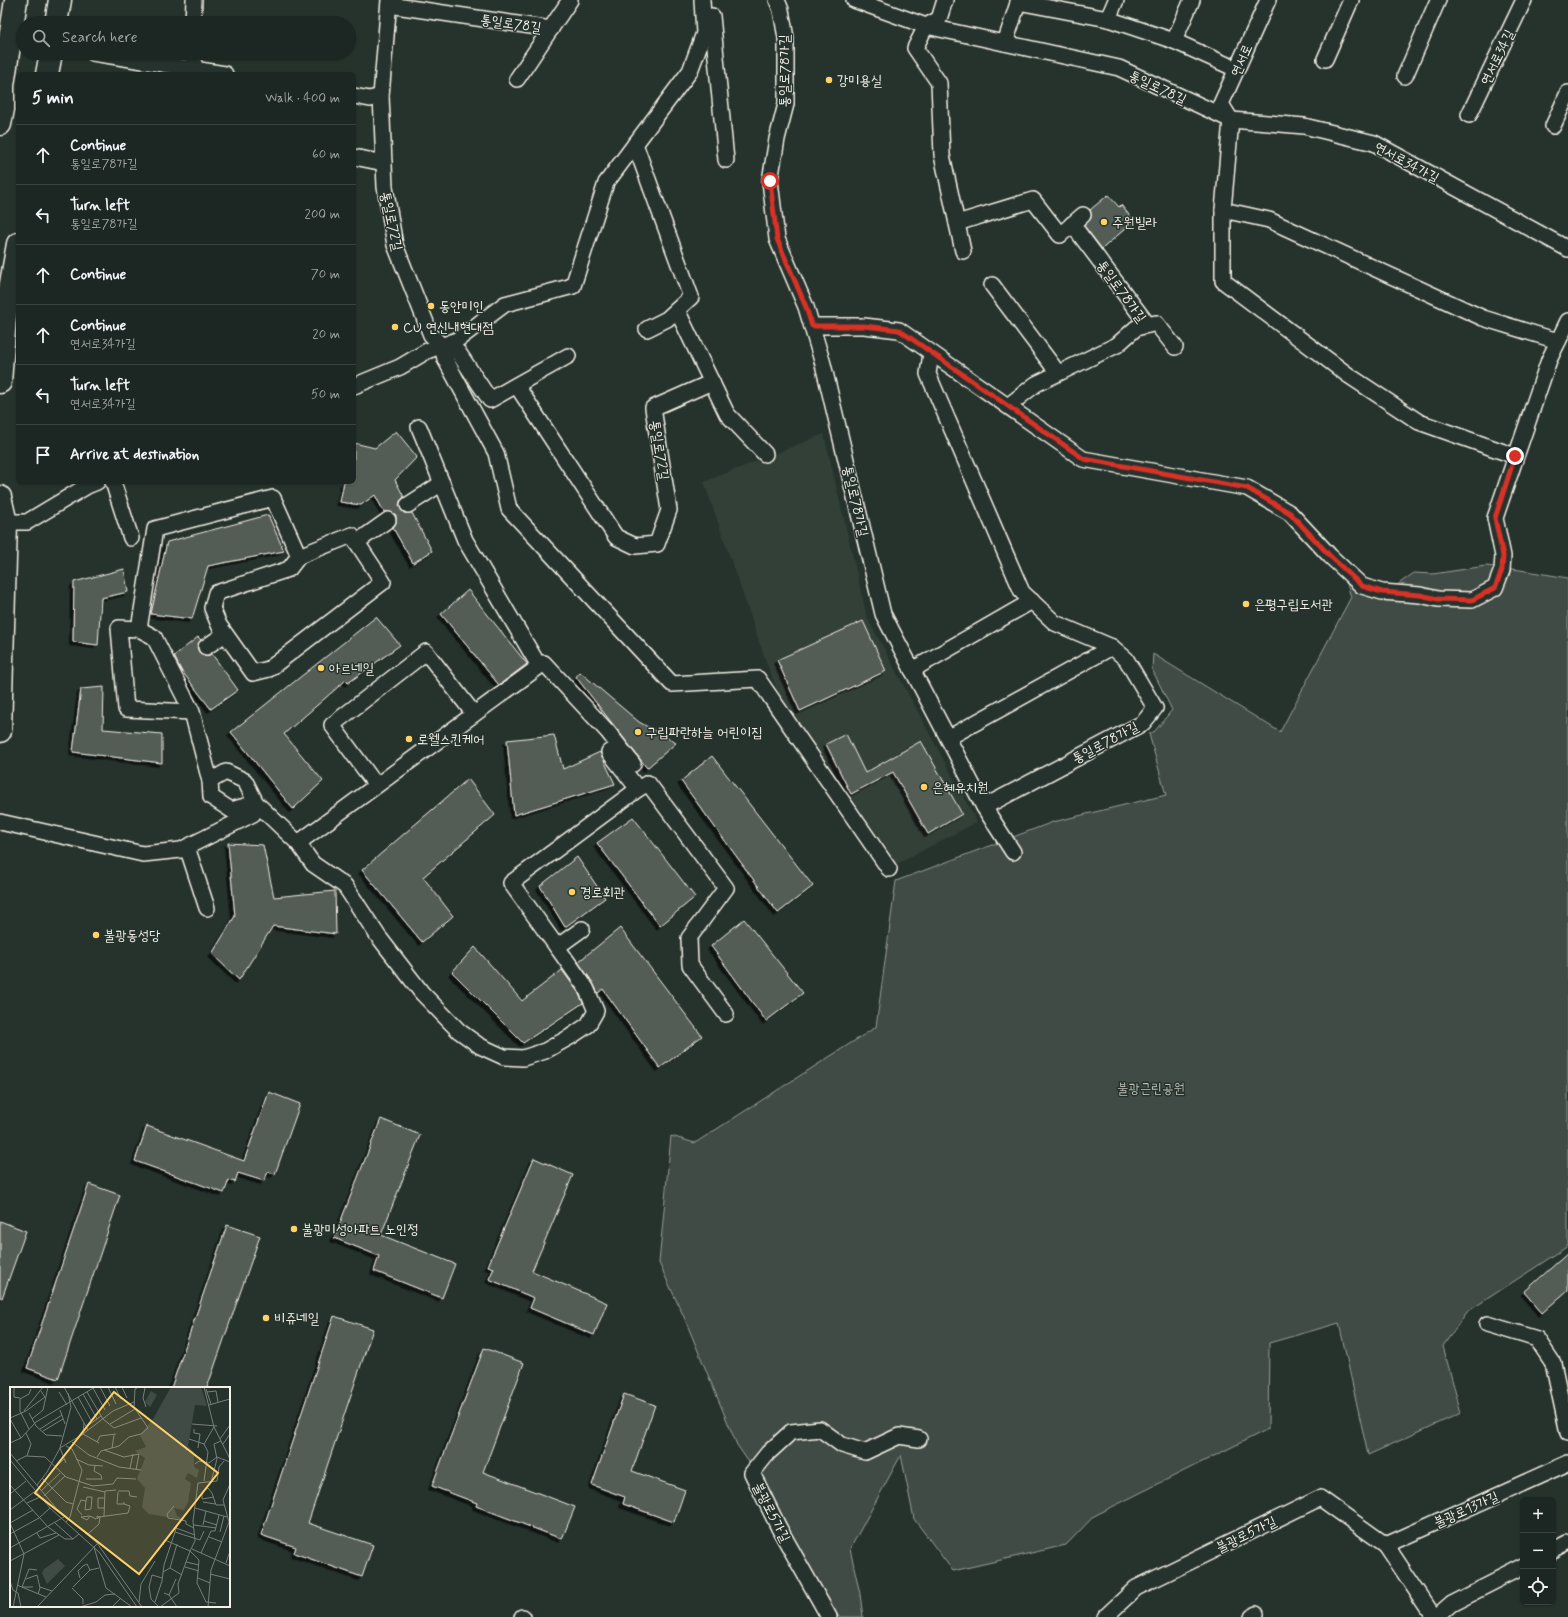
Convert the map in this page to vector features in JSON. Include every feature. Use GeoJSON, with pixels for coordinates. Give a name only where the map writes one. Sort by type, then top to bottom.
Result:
{"type":"FeatureCollection","features":[{"type":"Feature","properties":{"kind":"main road"},"geometry":{"type":"LineString","coordinates":[[0,124],[4,108],[2,85],[16,0]]}},
{"type":"Feature","properties":{"kind":"main road"},"geometry":{"type":"LineString","coordinates":[[57,16],[59,0]]}},
{"type":"Feature","properties":{"kind":"main road"},"geometry":{"type":"LineString","coordinates":[[47,72],[50,60]]}},
{"type":"Feature","properties":{"kind":"main road"},"geometry":{"type":"LineString","coordinates":[[0,382],[12,319],[16,269]]}},
{"type":"Feature","properties":{"kind":"main road"},"geometry":{"type":"LineString","coordinates":[[0,497],[3,522],[0,731]]}},
{"type":"Feature","properties":{"kind":"street"},"geometry":{"type":"LineString","coordinates":[[193,16],[194,0]]}},
{"type":"Feature","properties":{"kind":"street","name":"통일로78길"},"geometry":{"type":"LineString","coordinates":[[384,163],[381,96],[389,3],[551,29],[570,0]]}},
{"type":"Feature","properties":{"kind":"street"},"geometry":{"type":"LineString","coordinates":[[356,385],[400,367],[427,351],[457,340],[505,304],[573,286],[606,183],[690,71],[704,33],[702,0]]}},
{"type":"Feature","properties":{"kind":"street"},"geometry":{"type":"LineString","coordinates":[[710,0],[726,160]]}},
{"type":"Feature","properties":{"kind":"street","name":"통일로78가길"},"geometry":{"type":"LineString","coordinates":[[777,0],[781,10],[786,38],[786,104],[777,139],[770,181],[777,239],[806,307],[823,364],[883,614],[984,807],[1013,852]]}},
{"type":"Feature","properties":{"kind":"street","name":"통일로78길"},"geometry":{"type":"LineString","coordinates":[[854,0],[926,26],[1119,68],[1230,120]]}},
{"type":"Feature","properties":{"kind":"street"},"geometry":{"type":"LineString","coordinates":[[945,0],[939,19],[926,26],[915,48],[939,83],[942,155],[963,251]]}},
{"type":"Feature","properties":{"kind":"street"},"geometry":{"type":"LineString","coordinates":[[1108,19],[1116,0]]}},
{"type":"Feature","properties":{"kind":"street"},"geometry":{"type":"LineString","coordinates":[[1174,41],[1192,0]]}},
{"type":"Feature","properties":{"kind":"street","name":"연서로"},"geometry":{"type":"LineString","coordinates":[[1230,120],[1221,104],[1268,0]]}},
{"type":"Feature","properties":{"kind":"street"},"geometry":{"type":"LineString","coordinates":[[1326,59],[1351,0]]}},
{"type":"Feature","properties":{"kind":"street"},"geometry":{"type":"LineString","coordinates":[[1405,76],[1438,0]]}},
{"type":"Feature","properties":{"kind":"street","name":"연서로34길"},"geometry":{"type":"LineString","coordinates":[[1469,115],[1524,0]]}},
{"type":"Feature","properties":{"kind":"street"},"geometry":{"type":"LineString","coordinates":[[1004,43],[1019,1],[1108,19],[1174,41],[1236,69]]}},
{"type":"Feature","properties":{"kind":"street"},"geometry":{"type":"LineString","coordinates":[[517,79],[551,29]]}},
{"type":"Feature","properties":{"kind":"street"},"geometry":{"type":"LineString","coordinates":[[133,60],[196,71],[194,60]]}},
{"type":"Feature","properties":{"kind":"street"},"geometry":{"type":"LineString","coordinates":[[1553,126],[1568,93]]}},
{"type":"Feature","properties":{"kind":"street"},"geometry":{"type":"LineString","coordinates":[[356,96],[370,99],[381,96]]}},
{"type":"Feature","properties":{"kind":"street"},"geometry":{"type":"LineString","coordinates":[[1230,120],[1223,210],[1223,281],[1348,375],[1418,422],[1515,456]]}},
{"type":"Feature","properties":{"kind":"street","name":"연서로34가길"},"geometry":{"type":"LineString","coordinates":[[1230,120],[1304,126],[1374,143],[1568,249]]}},
{"type":"Feature","properties":{"kind":"street"},"geometry":{"type":"LineString","coordinates":[[635,144],[691,297],[667,319],[647,329]]}},
{"type":"Feature","properties":{"kind":"street"},"geometry":{"type":"LineString","coordinates":[[356,157],[384,163]]}},
{"type":"Feature","properties":{"kind":"street","name":"통일로72길"},"geometry":{"type":"LineString","coordinates":[[384,163],[385,187],[395,245],[431,335],[442,346],[458,352],[490,400],[568,356]]}},
{"type":"Feature","properties":{"kind":"street","name":"통일로78가길"},"geometry":{"type":"LineString","coordinates":[[957,223],[1033,200],[1060,235],[1077,220],[1148,325],[1136,328],[1117,346],[1036,384],[1008,406]]}},
{"type":"Feature","properties":{"kind":"street"},"geometry":{"type":"LineString","coordinates":[[1223,210],[1269,220],[1483,318],[1558,341]]}},
{"type":"Feature","properties":{"kind":"street"},"geometry":{"type":"LineString","coordinates":[[992,285],[1058,373]]}},
{"type":"Feature","properties":{"kind":"street"},"geometry":{"type":"LineString","coordinates":[[677,310],[727,414],[765,454]]}},
{"type":"Feature","properties":{"kind":"street"},"geometry":{"type":"LineString","coordinates":[[812,326],[864,326],[899,330],[1084,459],[1247,488],[1290,513],[1330,556],[1362,586],[1382,592],[1420,595],[1438,599],[1472,600],[1495,588],[1502,570],[1503,556],[1495,518],[1549,360],[1568,321]]}},
{"type":"Feature","properties":{"kind":"street"},"geometry":{"type":"LineString","coordinates":[[1148,325],[1156,323],[1175,347]]}},
{"type":"Feature","properties":{"kind":"street","name":"통일로72길"},"geometry":{"type":"LineString","coordinates":[[442,346],[445,359],[496,453],[509,509],[672,684],[758,679],[889,869]]}},
{"type":"Feature","properties":{"kind":"street","name":"통일로78가길"},"geometry":{"type":"LineString","coordinates":[[931,353],[928,374],[1022,592],[1055,623],[1112,647],[1126,659],[1155,708],[1143,723],[984,807]]}},
{"type":"Feature","properties":{"kind":"street","name":"통일로72길"},"geometry":{"type":"LineString","coordinates":[[517,386],[616,537],[635,546],[657,544],[669,510],[653,408],[712,382]]}},
{"type":"Feature","properties":{"kind":"street"},"geometry":{"type":"LineString","coordinates":[[419,426],[465,540],[539,666]]}},
{"type":"Feature","properties":{"kind":"street"},"geometry":{"type":"LineString","coordinates":[[408,505],[442,483]]}},
{"type":"Feature","properties":{"kind":"street"},"geometry":{"type":"LineString","coordinates":[[3,522],[27,522],[92,484]]}},
{"type":"Feature","properties":{"kind":"street"},"geometry":{"type":"LineString","coordinates":[[114,484],[131,538]]}},
{"type":"Feature","properties":{"kind":"street"},"geometry":{"type":"LineString","coordinates":[[139,629],[155,529],[273,498],[299,556]]}},
{"type":"Feature","properties":{"kind":"street"},"geometry":{"type":"LineString","coordinates":[[357,542],[388,520]]}},
{"type":"Feature","properties":{"kind":"street"},"geometry":{"type":"LineString","coordinates":[[352,535],[357,542],[383,582],[269,669],[253,673],[219,625],[212,608],[216,592],[289,569],[299,556],[352,535]]}},
{"type":"Feature","properties":{"kind":"street"},"geometry":{"type":"LineString","coordinates":[[912,670],[1032,601]]}},
{"type":"Feature","properties":{"kind":"street"},"geometry":{"type":"LineString","coordinates":[[192,712],[126,709],[119,628],[139,629],[154,637],[174,668],[192,712],[210,781],[211,797],[231,810],[256,803]]}},
{"type":"Feature","properties":{"kind":"street"},"geometry":{"type":"LineString","coordinates":[[206,647],[225,634]]}},
{"type":"Feature","properties":{"kind":"street"},"geometry":{"type":"LineString","coordinates":[[948,738],[1112,647]]}},
{"type":"Feature","properties":{"kind":"street"},"geometry":{"type":"LineString","coordinates":[[376,786],[332,725],[426,652],[474,714]]}},
{"type":"Feature","properties":{"kind":"street"},"geometry":{"type":"LineString","coordinates":[[298,843],[544,663],[608,732],[633,764]]}},
{"type":"Feature","properties":{"kind":"street"},"geometry":{"type":"LineString","coordinates":[[609,752],[638,789]]}},
{"type":"Feature","properties":{"kind":"street"},"geometry":{"type":"LineString","coordinates":[[210,781],[226,772],[244,781],[256,803],[298,843],[313,864],[345,886],[382,942],[422,993],[459,1031],[480,1046],[504,1057],[523,1058],[545,1051],[570,1037],[588,1025],[596,1011],[586,988],[511,883],[648,783],[726,888],[689,938],[690,965],[726,1014]]}},
{"type":"Feature","properties":{"kind":"street"},"geometry":{"type":"LineString","coordinates":[[0,822],[143,854],[181,850],[188,847],[253,814],[256,803]]}},
{"type":"Feature","properties":{"kind":"street"},"geometry":{"type":"LineString","coordinates":[[188,847],[207,908]]}},
{"type":"Feature","properties":{"kind":"street"},"geometry":{"type":"LineString","coordinates":[[557,947],[582,929]]}},
{"type":"Feature","properties":{"kind":"street"},"geometry":{"type":"LineString","coordinates":[[1487,1324],[1537,1339],[1553,1363],[1568,1433]]}},
{"type":"Feature","properties":{"kind":"street","name":"불광로5가길"},"geometry":{"type":"LineString","coordinates":[[829,1617],[779,1528],[752,1473],[768,1454],[791,1432],[820,1429],[842,1445],[866,1452],[900,1436],[919,1439]]}},
{"type":"Feature","properties":{"kind":"street","name":"불광로13가길"},"geometry":{"type":"LineString","coordinates":[[1386,1545],[1568,1463]]}},
{"type":"Feature","properties":{"kind":"street","name":"불광로5가길"},"geometry":{"type":"LineString","coordinates":[[1106,1617],[1136,1588],[1320,1498],[1386,1545]]}},
{"type":"Feature","properties":{"kind":"street"},"geometry":{"type":"LineString","coordinates":[[1556,1550],[1568,1543]]}},
{"type":"Feature","properties":{"kind":"street"},"geometry":{"type":"LineString","coordinates":[[1386,1545],[1435,1617],[1452,1602],[1520,1568]]}},
{"type":"Feature","properties":{"kind":"shaded area"},"geometry":{"type":"Polygon","coordinates":[[[824,434],[867,617],[977,822],[895,865],[782,702],[768,667],[704,482],[824,434]]]}},
{"type":"Feature","properties":{"kind":"green space","name":"불광근린공원"},"geometry":{"type":"Polygon","coordinates":[[[1486,566],[1568,578],[1568,1246],[1467,1312],[1443,1346],[1461,1413],[1368,1455],[1339,1323],[1269,1343],[1268,1429],[1094,1516],[1066,1545],[953,1571],[914,1519],[901,1455],[850,1549],[860,1594],[863,1617],[839,1617],[820,1588],[769,1491],[737,1445],[684,1317],[659,1263],[671,1136],[695,1143],[876,1027],[896,881],[1053,822],[1166,795],[1149,734],[1155,731],[1172,710],[1152,669],[1153,654],[1280,732],[1351,597],[1346,581],[1390,590],[1414,573],[1433,574],[1486,566]]]}},
{"type":"Feature","properties":{"kind":"building","name":"주원빌라"},"geometry":{"type":"Polygon","coordinates":[[[1108,195],[1119,207],[1121,205],[1134,221],[1102,249],[1084,226],[1091,218],[1090,210],[1108,195]]]}},
{"type":"Feature","properties":{"kind":"building"},"geometry":{"type":"Polygon","coordinates":[[[396,431],[417,457],[395,480],[404,497],[400,501],[399,506],[404,513],[412,513],[432,551],[413,563],[393,528],[396,523],[396,515],[391,512],[384,512],[375,495],[361,505],[340,502],[344,484],[356,484],[356,443],[375,448],[396,431]]]}},
{"type":"Feature","properties":{"kind":"building"},"geometry":{"type":"Polygon","coordinates":[[[268,515],[284,551],[208,566],[192,619],[151,614],[167,542],[268,515]]]}},
{"type":"Feature","properties":{"kind":"building"},"geometry":{"type":"Polygon","coordinates":[[[124,569],[128,592],[101,598],[98,645],[73,642],[74,582],[124,569]]]}},
{"type":"Feature","properties":{"kind":"building"},"geometry":{"type":"Polygon","coordinates":[[[468,590],[527,664],[499,685],[441,614],[468,590]]]}},
{"type":"Feature","properties":{"kind":"building"},"geometry":{"type":"Polygon","coordinates":[[[376,617],[400,645],[348,683],[346,680],[284,734],[323,781],[293,809],[231,732],[376,617]]]}},
{"type":"Feature","properties":{"kind":"building"},"geometry":{"type":"Polygon","coordinates":[[[863,621],[886,671],[800,711],[777,660],[863,621]]]}},
{"type":"Feature","properties":{"kind":"building"},"geometry":{"type":"Polygon","coordinates":[[[198,637],[201,640],[197,647],[199,652],[206,656],[212,654],[238,690],[211,709],[181,670],[174,656],[198,637]]]}},
{"type":"Feature","properties":{"kind":"building","name":"구립파란하늘 어린이집"},"geometry":{"type":"Polygon","coordinates":[[[580,672],[639,722],[676,743],[647,768],[576,677],[580,672]]]}},
{"type":"Feature","properties":{"kind":"building"},"geometry":{"type":"Polygon","coordinates":[[[104,687],[103,729],[162,734],[162,763],[73,752],[81,689],[104,687]]]}},
{"type":"Feature","properties":{"kind":"building","name":"은혜유치원"},"geometry":{"type":"Polygon","coordinates":[[[846,734],[865,773],[921,741],[962,814],[928,834],[893,772],[851,794],[826,744],[846,734]]]}},
{"type":"Feature","properties":{"kind":"building"},"geometry":{"type":"Polygon","coordinates":[[[554,735],[563,769],[600,752],[615,784],[514,815],[507,740],[554,735]]]}},
{"type":"Feature","properties":{"kind":"building"},"geometry":{"type":"Polygon","coordinates":[[[712,756],[813,886],[778,913],[681,781],[712,756]]]}},
{"type":"Feature","properties":{"kind":"building"},"geometry":{"type":"Polygon","coordinates":[[[468,779],[495,815],[423,877],[453,916],[422,942],[362,870],[468,779]]]}},
{"type":"Feature","properties":{"kind":"building"},"geometry":{"type":"Polygon","coordinates":[[[633,817],[695,897],[660,926],[597,843],[633,817]]]}},
{"type":"Feature","properties":{"kind":"building"},"geometry":{"type":"Polygon","coordinates":[[[228,843],[263,845],[274,897],[335,891],[336,934],[273,926],[239,980],[212,954],[235,916],[228,843]]]}},
{"type":"Feature","properties":{"kind":"building","name":"경로회관"},"geometry":{"type":"Polygon","coordinates":[[[577,857],[605,898],[565,927],[540,886],[577,857]]]}},
{"type":"Feature","properties":{"kind":"building"},"geometry":{"type":"Polygon","coordinates":[[[744,919],[803,993],[766,1021],[711,946],[744,919]]]}},
{"type":"Feature","properties":{"kind":"building"},"geometry":{"type":"Polygon","coordinates":[[[620,928],[702,1036],[660,1068],[603,989],[598,993],[593,983],[578,962],[620,928]]]}},
{"type":"Feature","properties":{"kind":"building"},"geometry":{"type":"Polygon","coordinates":[[[475,947],[522,1001],[562,970],[578,992],[583,1003],[523,1043],[452,972],[475,947]]]}},
{"type":"Feature","properties":{"kind":"building"},"geometry":{"type":"Polygon","coordinates":[[[269,1092],[300,1104],[275,1174],[268,1172],[264,1181],[238,1173],[235,1182],[229,1180],[224,1193],[135,1161],[147,1126],[244,1161],[269,1092]]]}},
{"type":"Feature","properties":{"kind":"building"},"geometry":{"type":"Polygon","coordinates":[[[381,1119],[420,1135],[381,1235],[455,1264],[442,1298],[374,1271],[379,1256],[334,1238],[381,1119]]]}},
{"type":"Feature","properties":{"kind":"building"},"geometry":{"type":"Polygon","coordinates":[[[534,1158],[573,1175],[532,1271],[607,1303],[594,1335],[530,1308],[534,1298],[489,1279],[494,1268],[488,1266],[534,1158]]]}},
{"type":"Feature","properties":{"kind":"building"},"geometry":{"type":"Polygon","coordinates":[[[89,1184],[120,1195],[58,1379],[27,1368],[89,1184]]]}},
{"type":"Feature","properties":{"kind":"building"},"geometry":{"type":"Polygon","coordinates":[[[0,1221],[26,1231],[2,1298],[0,1297],[0,1221]]]}},
{"type":"Feature","properties":{"kind":"building"},"geometry":{"type":"Polygon","coordinates":[[[227,1225],[260,1236],[207,1387],[171,1387],[227,1225]]]}},
{"type":"Feature","properties":{"kind":"building"},"geometry":{"type":"Polygon","coordinates":[[[1568,1253],[1568,1290],[1542,1313],[1524,1292],[1568,1253]]]}},
{"type":"Feature","properties":{"kind":"building"},"geometry":{"type":"Polygon","coordinates":[[[334,1316],[373,1329],[308,1523],[373,1545],[362,1577],[294,1553],[296,1547],[261,1535],[334,1316]]]}},
{"type":"Feature","properties":{"kind":"building"},"geometry":{"type":"Polygon","coordinates":[[[484,1348],[524,1363],[483,1472],[575,1507],[562,1539],[476,1506],[477,1503],[432,1486],[484,1348]]]}},
{"type":"Feature","properties":{"kind":"building"},"geometry":{"type":"Polygon","coordinates":[[[624,1394],[655,1405],[632,1471],[685,1490],[674,1522],[623,1504],[625,1497],[592,1485],[624,1394]]]}},
{"type":"Feature","properties":{"kind":"place","name":"강미용실"},"geometry":{"type":"Point","coordinates":[829,80]}},
{"type":"Feature","properties":{"kind":"place","name":"주원빌라"},"geometry":{"type":"Point","coordinates":[1104,222]}},
{"type":"Feature","properties":{"kind":"place","name":"동안미인"},"geometry":{"type":"Point","coordinates":[431,306]}},
{"type":"Feature","properties":{"kind":"place","name":"CU 연신내현대점"},"geometry":{"type":"Point","coordinates":[395,327]}},
{"type":"Feature","properties":{"kind":"place","name":"은평구립도서관"},"geometry":{"type":"Point","coordinates":[1246,604]}},
{"type":"Feature","properties":{"kind":"place","name":"아르네일"},"geometry":{"type":"Point","coordinates":[321,668]}},
{"type":"Feature","properties":{"kind":"place","name":"구립파란하늘 어린이집"},"geometry":{"type":"Point","coordinates":[638,732]}},
{"type":"Feature","properties":{"kind":"place","name":"로웰스킨케어"},"geometry":{"type":"Point","coordinates":[409,739]}},
{"type":"Feature","properties":{"kind":"place","name":"은혜유치원"},"geometry":{"type":"Point","coordinates":[924,787]}},
{"type":"Feature","properties":{"kind":"place","name":"경로회관"},"geometry":{"type":"Point","coordinates":[572,892]}},
{"type":"Feature","properties":{"kind":"place","name":"불광동성당"},"geometry":{"type":"Point","coordinates":[96,935]}},
{"type":"Feature","properties":{"kind":"place","name":"불광미성아파트 노인정"},"geometry":{"type":"Point","coordinates":[294,1229]}},
{"type":"Feature","properties":{"kind":"place","name":"비쥬네일"},"geometry":{"type":"Point","coordinates":[266,1318]}},
{"type":"Feature","properties":{"kind":"route"},"geometry":{"type":"LineString","coordinates":[[770,181],[777,239],[806,307],[812,326],[864,326],[899,330],[1084,459],[1247,488],[1290,513],[1330,556],[1362,586],[1382,592],[1420,595],[1438,599],[1472,600],[1495,588],[1502,570],[1503,556],[1495,518],[1515,456]]}}]}
